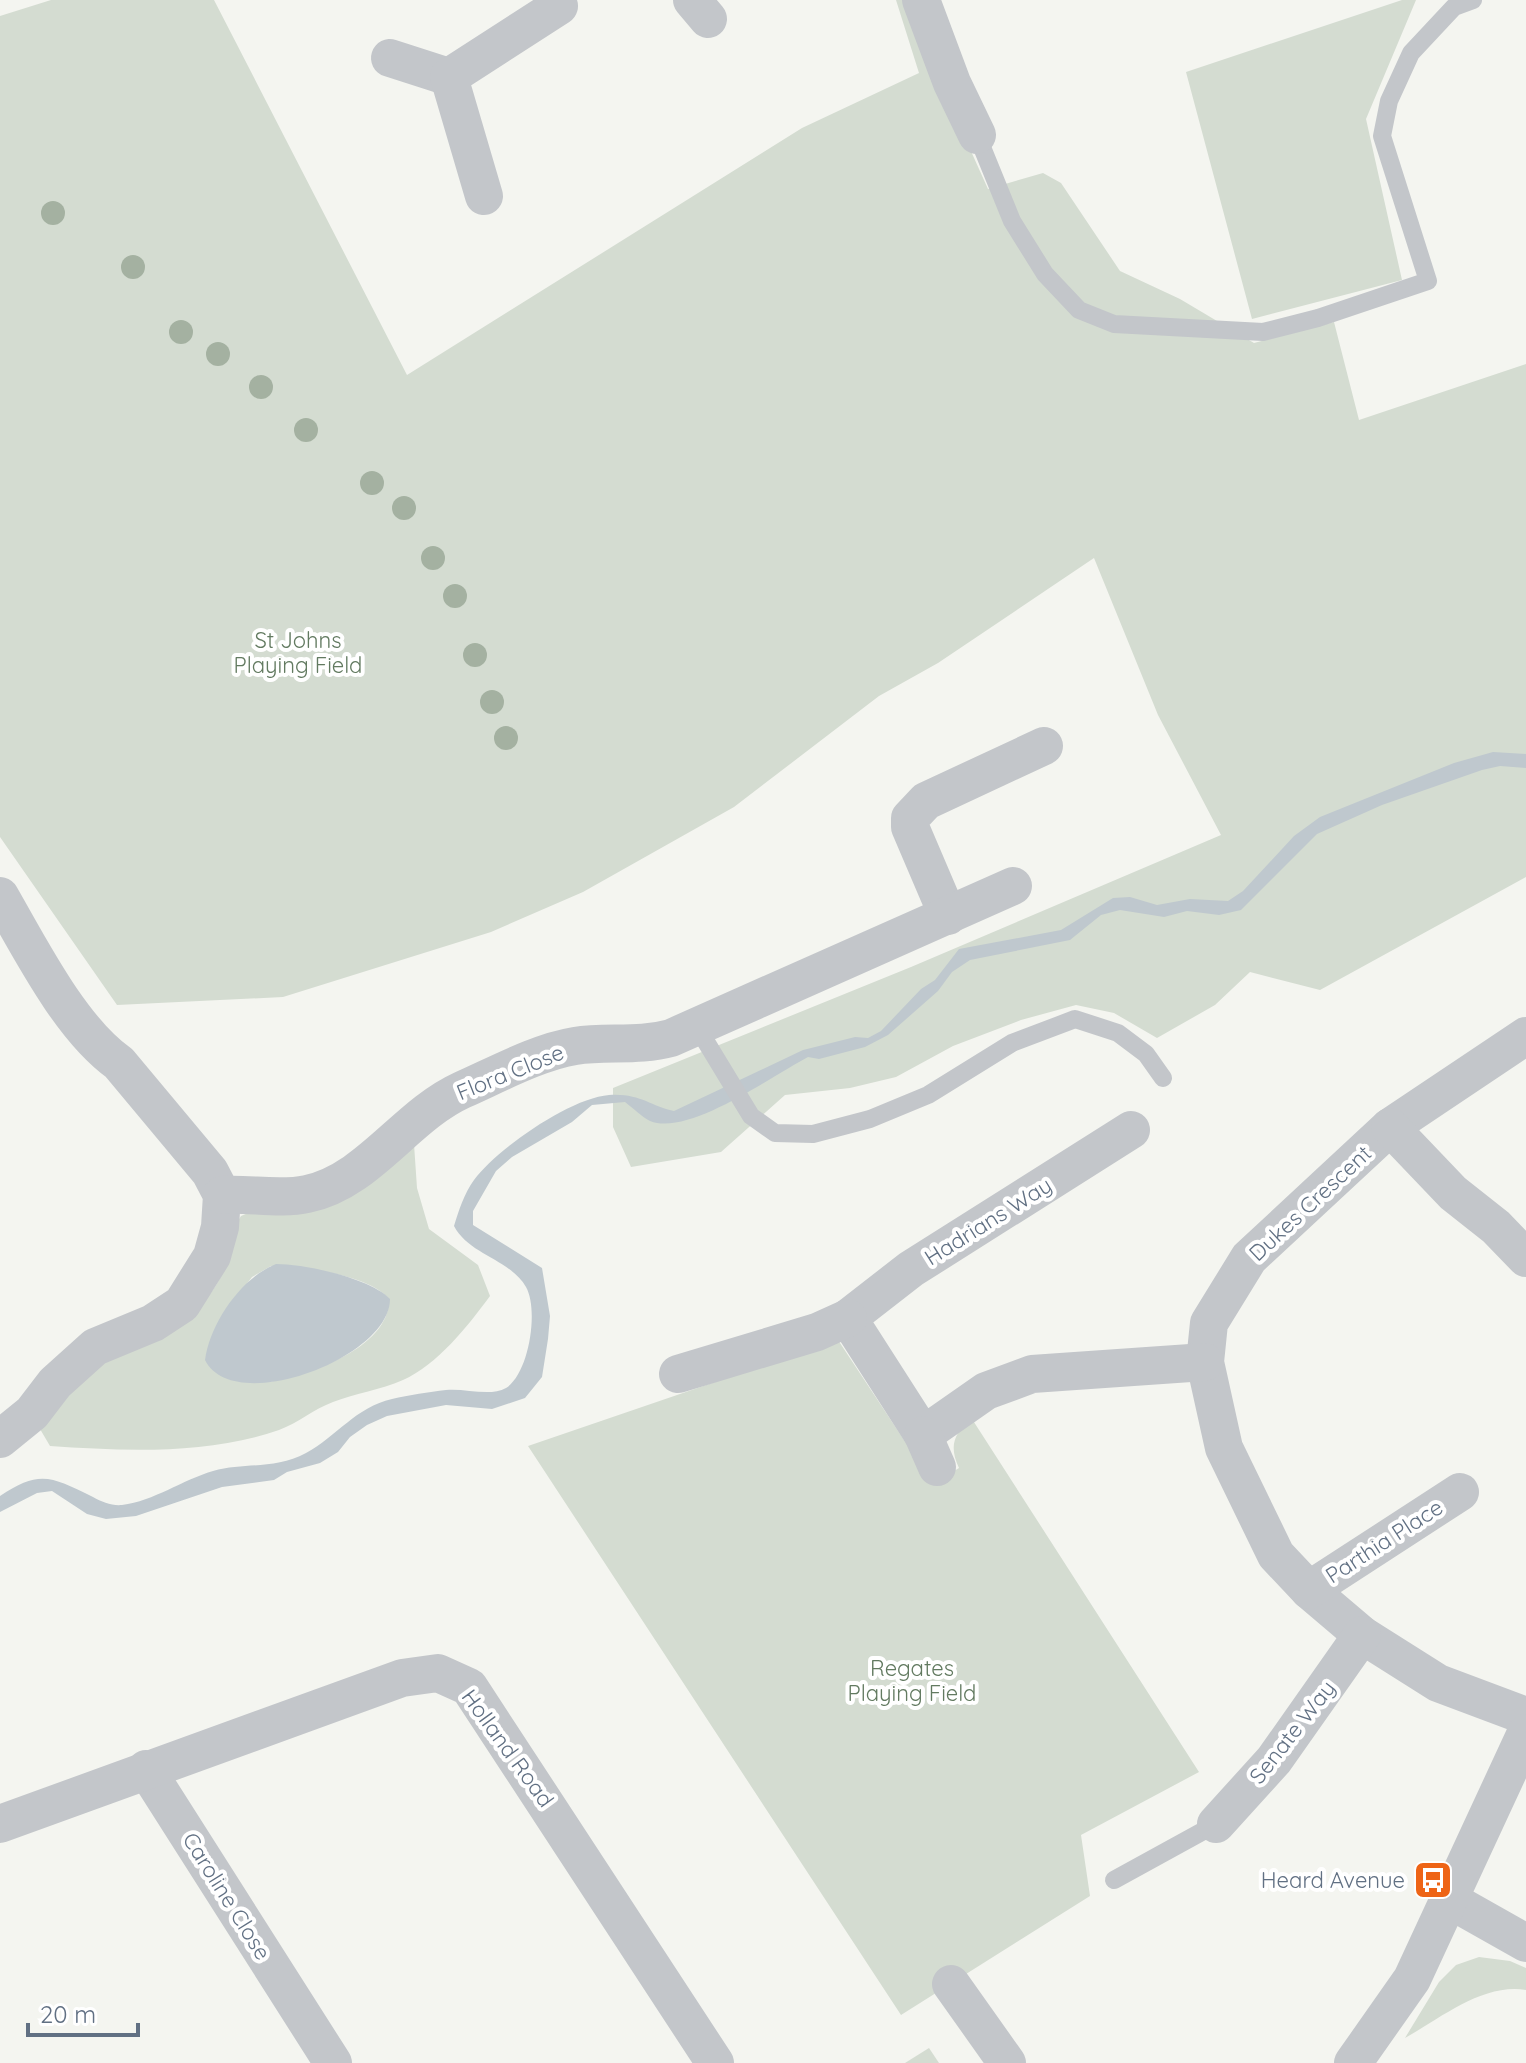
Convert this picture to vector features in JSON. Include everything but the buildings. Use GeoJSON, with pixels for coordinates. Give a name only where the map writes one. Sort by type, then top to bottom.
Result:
{"type":"FeatureCollection","features":[{"type":"Feature","properties":{"kind":"street"},"geometry":{"type":"LineString","coordinates":[[921,0],[952,83],[977,135]]}},
{"type":"Feature","properties":{"kind":"street"},"geometry":{"type":"LineString","coordinates":[[449,77],[563,2]]}},
{"type":"Feature","properties":{"kind":"street"},"geometry":{"type":"LineString","coordinates":[[390,58],[449,77]]}},
{"type":"Feature","properties":{"kind":"street"},"geometry":{"type":"LineString","coordinates":[[449,77],[484,196]]}},
{"type":"Feature","properties":{"kind":"street"},"geometry":{"type":"LineString","coordinates":[[948,916],[910,827],[910,818],[926,801],[1044,746]]}},
{"type":"Feature","properties":{"kind":"street","name":"Flora Close"},"geometry":{"type":"LineString","coordinates":[[222,1195],[304,1195],[326,1188],[358,1170],[420,1117],[462,1090],[559,1050],[576,1046],[648,1044],[697,1027],[1013,886]]}},
{"type":"Feature","properties":{"kind":"street"},"geometry":{"type":"LineString","coordinates":[[0,896],[72,1013],[103,1051],[119,1063],[210,1172],[222,1195],[220,1227],[212,1256],[182,1304],[153,1323],[95,1347],[55,1383],[32,1413],[0,1439]]}},
{"type":"Feature","properties":{"kind":"street","name":"Dukes Crescent"},"geometry":{"type":"LineString","coordinates":[[1526,1036],[1390,1127],[1249,1258],[1209,1323],[1205,1362],[1224,1448],[1240,1487],[1276,1555],[1309,1590],[1362,1635],[1438,1683],[1526,1716]]}},
{"type":"Feature","properties":{"kind":"street"},"geometry":{"type":"LineString","coordinates":[[1390,1127],[1453,1193],[1496,1227],[1526,1258]]}},
{"type":"Feature","properties":{"kind":"street","name":"Hadrians Way"},"geometry":{"type":"LineString","coordinates":[[678,1374],[817,1332],[848,1318],[911,1269],[1131,1130]]}},
{"type":"Feature","properties":{"kind":"street"},"geometry":{"type":"LineString","coordinates":[[848,1318],[930,1451],[986,1391],[1032,1374],[1205,1362]]}},
{"type":"Feature","properties":{"kind":"street","name":"Parthia Place"},"geometry":{"type":"LineString","coordinates":[[1309,1590],[1460,1492]]}},
{"type":"Feature","properties":{"kind":"street","name":"Senate Way"},"geometry":{"type":"LineString","coordinates":[[1216,1824],[1274,1760],[1362,1635]]}},
{"type":"Feature","properties":{"kind":"street","name":"Holland Road"},"geometry":{"type":"LineString","coordinates":[[0,1824],[402,1678],[438,1673],[469,1687],[715,2063]]}},
{"type":"Feature","properties":{"kind":"street"},"geometry":{"type":"LineString","coordinates":[[1353,2063],[1412,1979],[1526,1733]]}},
{"type":"Feature","properties":{"kind":"street","name":"Caroline Close"},"geometry":{"type":"LineString","coordinates":[[146,1769],[333,2063]]}},
{"type":"Feature","properties":{"kind":"street"},"geometry":{"type":"LineString","coordinates":[[1448,1899],[1526,1943]]}},
{"type":"Feature","properties":{"kind":"street"},"geometry":{"type":"LineString","coordinates":[[951,1984],[1007,2063]]}},
{"type":"Feature","properties":{"kind":"lane"},"geometry":{"type":"LineString","coordinates":[[977,135],[1012,221],[1045,274],[1079,310],[1114,324],[1263,332],[1318,318],[1428,281],[1382,136],[1389,101],[1411,53],[1454,7],[1473,0]]}},
{"type":"Feature","properties":{"kind":"lane"},"geometry":{"type":"LineString","coordinates":[[697,1027],[751,1116],[775,1133],[813,1134],[870,1119],[928,1095],[1012,1043],[1075,1019],[1118,1033],[1146,1054],[1163,1078]]}},
{"type":"Feature","properties":{"kind":"lane"},"geometry":{"type":"LineString","coordinates":[[1114,1880],[1216,1824]]}},
{"type":"Feature","properties":{"kind":"green space","name":"St Johns Playing Field"},"geometry":{"type":"Polygon","coordinates":[[[51,0],[214,0],[407,375],[802,128],[919,73],[896,0],[909,0],[934,69],[988,189],[1043,173],[1061,183],[1120,271],[1180,299],[1254,343],[1334,322],[1359,420],[1526,364],[1526,877],[1320,990],[1250,972],[1215,1005],[1157,1038],[1114,1013],[1076,1005],[1021,1020],[953,1046],[896,1077],[850,1088],[785,1095],[721,1152],[631,1167],[613,1127],[613,1088],[911,967],[1221,835],[1158,715],[1094,558],[938,663],[879,696],[734,807],[583,892],[491,932],[283,997],[117,1005],[0,837],[0,16],[51,0]]]}},
{"type":"Feature","properties":{"kind":"green space"},"geometry":{"type":"Polygon","coordinates":[[[1402,0],[1416,0],[1366,119],[1402,280],[1252,319],[1186,72],[1402,0]]]}},
{"type":"Feature","properties":{"kind":"green space"},"geometry":{"type":"Polygon","coordinates":[[[414,1144],[417,1188],[429,1229],[478,1265],[490,1296],[451,1344],[416,1373],[333,1402],[279,1430],[223,1444],[195,1447],[136,1450],[50,1446],[40,1429],[86,1373],[205,1300],[226,1265],[241,1216],[414,1144]],[[271,1266],[252,1277],[222,1316],[268,1382],[304,1373],[344,1356],[376,1332],[386,1316],[389,1299],[366,1283],[317,1270],[271,1266]]]}},
{"type":"Feature","properties":{"kind":"green space","name":"Regates Playing Field"},"geometry":{"type":"Polygon","coordinates":[[[838,1340],[933,1484],[959,1468],[954,1453],[955,1441],[972,1419],[1199,1772],[1081,1835],[1090,1896],[901,2015],[528,1446],[838,1340]]]}},
{"type":"Feature","properties":{"kind":"green space"},"geometry":{"type":"Polygon","coordinates":[[[1479,1957],[1510,1961],[1526,1968],[1526,1990],[1510,1989],[1478,1997],[1405,2038],[1439,1982],[1456,1965],[1479,1957]]]}},
{"type":"Feature","properties":{"kind":"green space"},"geometry":{"type":"Polygon","coordinates":[[[929,2048],[939,2063],[905,2063],[929,2048]]]}},
{"type":"Feature","properties":{"kind":"shaded area"},"geometry":{"type":"Polygon","coordinates":[[[1493,752],[1526,754],[1526,768],[1500,766],[1482,770],[1382,805],[1317,834],[1241,910],[1219,915],[1187,911],[1164,917],[1120,910],[1101,915],[1070,940],[970,960],[952,972],[938,991],[888,1035],[865,1047],[819,1059],[808,1057],[708,1113],[667,1124],[650,1121],[625,1102],[592,1105],[572,1122],[512,1157],[496,1171],[473,1211],[473,1225],[542,1268],[550,1316],[548,1339],[542,1377],[525,1398],[492,1409],[446,1405],[387,1416],[367,1425],[350,1437],[338,1452],[320,1463],[287,1472],[274,1480],[222,1487],[136,1516],[106,1519],[87,1514],[52,1491],[37,1493],[0,1512],[0,1496],[36,1479],[56,1481],[111,1504],[134,1503],[213,1471],[294,1458],[317,1446],[357,1415],[379,1403],[446,1390],[493,1392],[506,1388],[521,1370],[530,1341],[530,1297],[519,1278],[469,1244],[454,1226],[474,1180],[499,1154],[536,1127],[575,1105],[609,1095],[637,1098],[674,1111],[803,1050],[855,1037],[868,1038],[881,1031],[921,989],[935,980],[959,949],[1061,930],[1113,898],[1130,897],[1157,905],[1190,899],[1228,901],[1243,891],[1294,836],[1320,817],[1454,763],[1493,752]]]}},
{"type":"Feature","properties":{"kind":"shaded area"},"geometry":{"type":"Polygon","coordinates":[[[276,1264],[320,1270],[381,1291],[390,1299],[383,1321],[365,1341],[339,1359],[308,1373],[276,1381],[246,1383],[221,1376],[205,1360],[213,1331],[239,1291],[276,1264]]]}},
{"type":"Feature","properties":{"kind":"place","name":"Heard Avenue"},"geometry":{"type":"Point","coordinates":[1433,1880]}}]}
